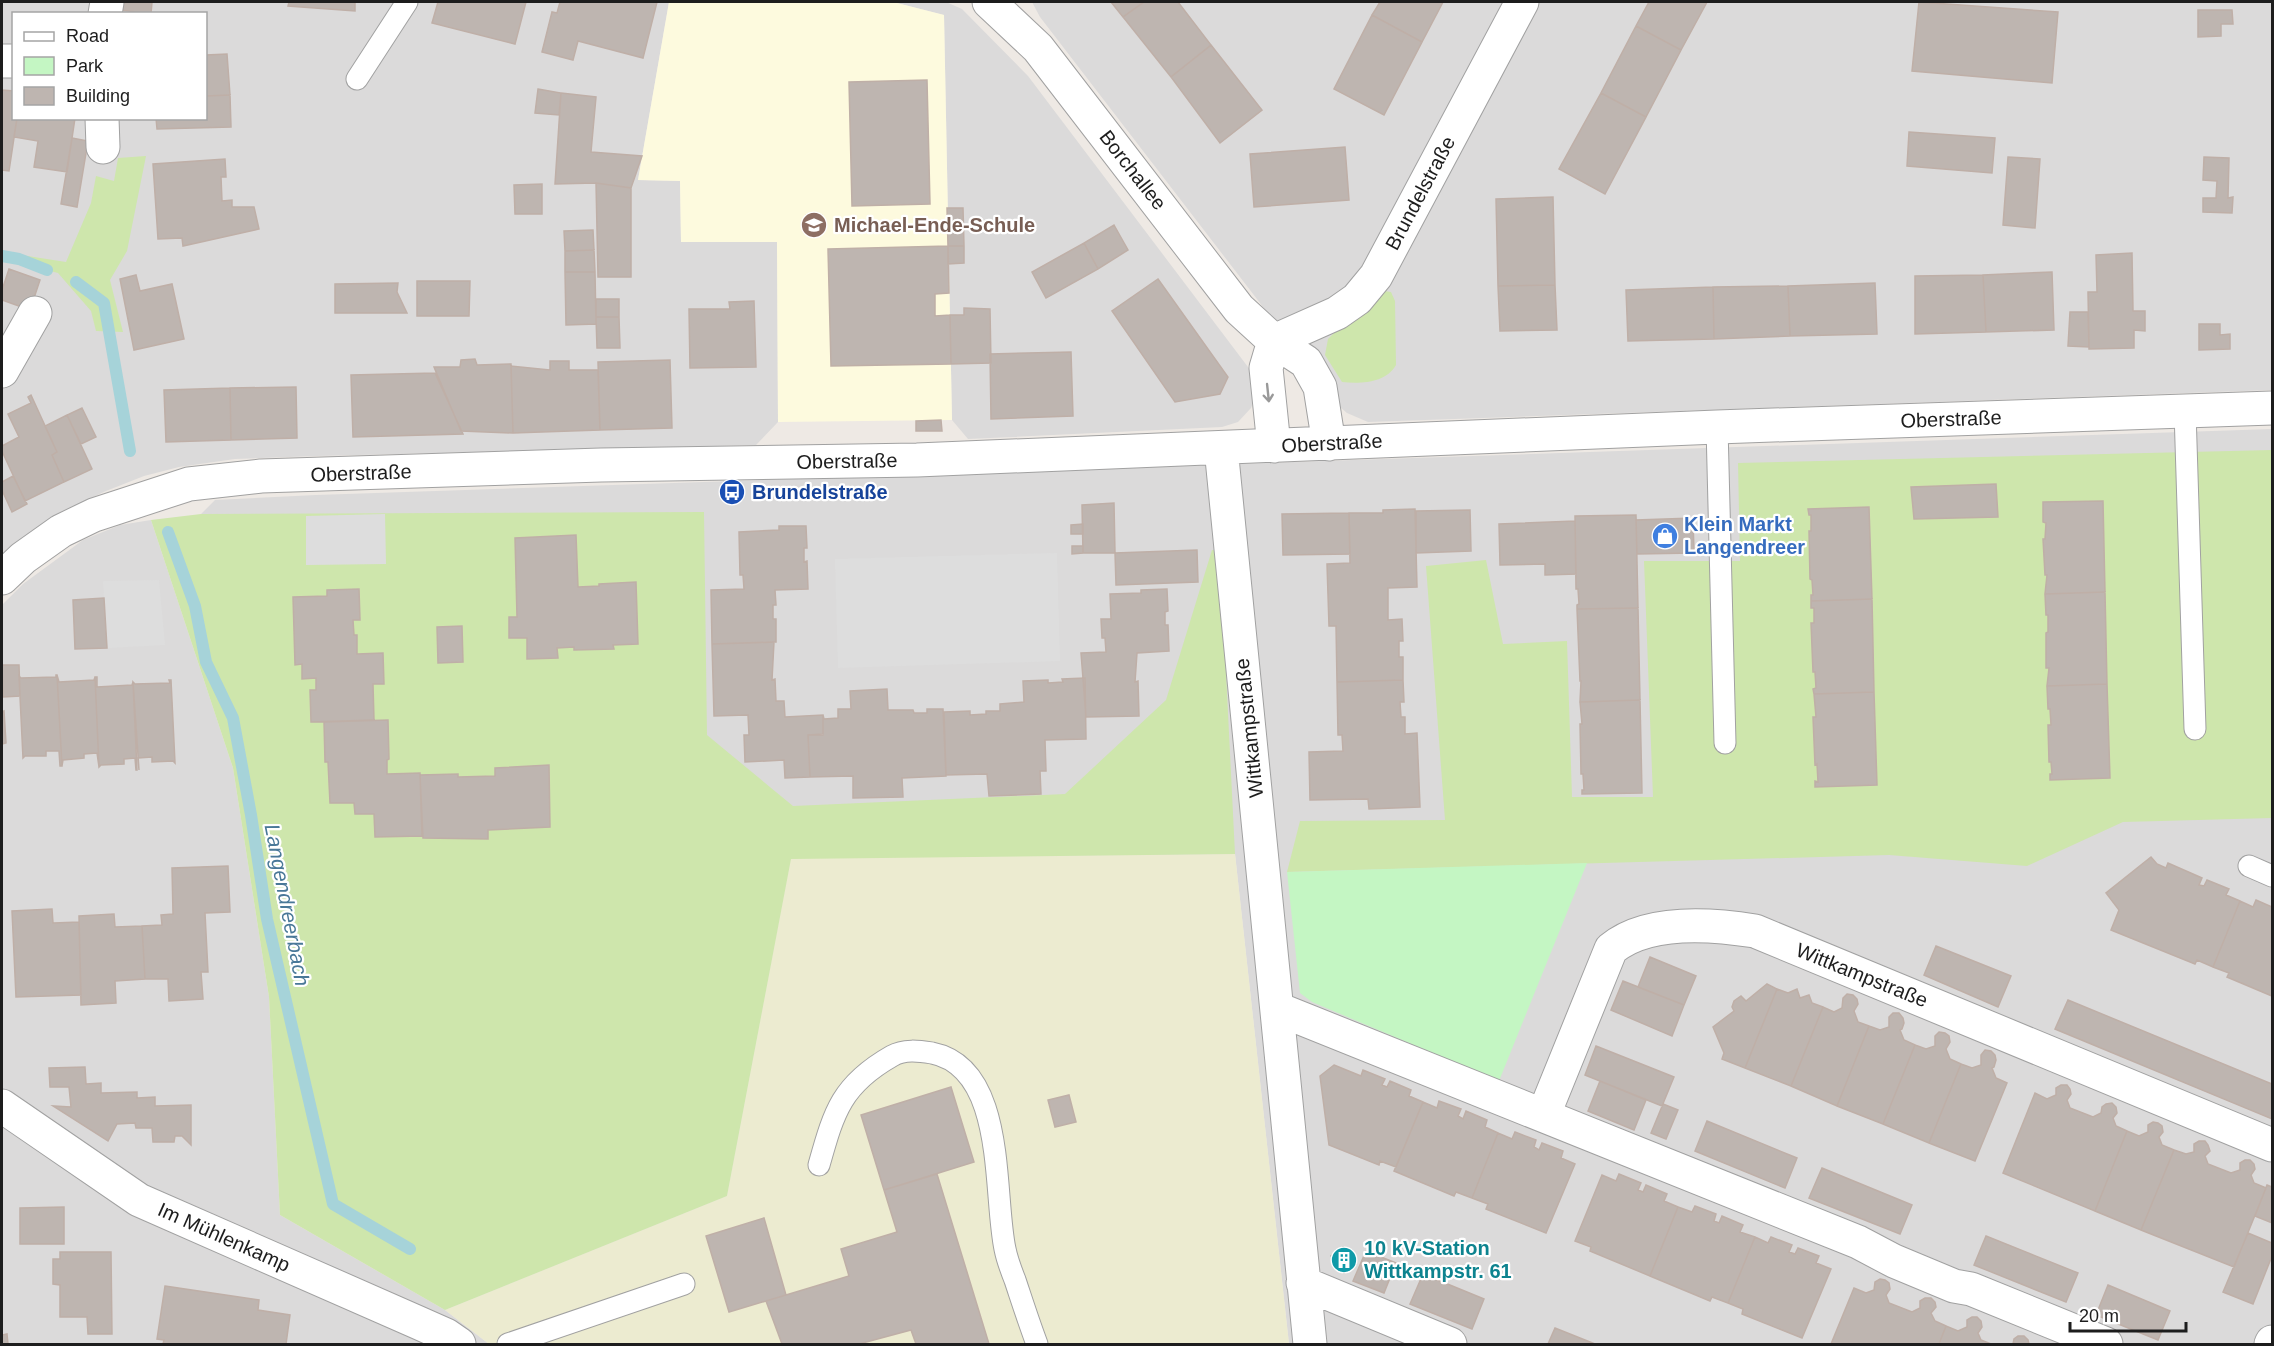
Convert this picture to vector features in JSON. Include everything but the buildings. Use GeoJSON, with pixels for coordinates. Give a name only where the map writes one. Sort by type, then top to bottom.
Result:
{"type":"FeatureCollection","features":[{"type":"Feature","properties":{"kind":"street","name":"Borchallee"},"geometry":{"type":"LineString","coordinates":[[989,2],[1038,48],[1239,309],[1274,341],[1306,362],[1320,387],[1329,444]]}},
{"type":"Feature","properties":{"kind":"street","name":"Brundelstraße"},"geometry":{"type":"LineString","coordinates":[[1274,341],[1337,314],[1357,299],[1376,276],[1522,2]]}},
{"type":"Feature","properties":{"kind":"street"},"geometry":{"type":"LineString","coordinates":[[2,371],[35,313]]}},
{"type":"Feature","properties":{"kind":"street"},"geometry":{"type":"LineString","coordinates":[[1274,341],[1266,368],[1274,446]]}},
{"type":"Feature","properties":{"kind":"street","name":"Oberstraße"},"geometry":{"type":"LineString","coordinates":[[2,578],[23,558],[61,531],[94,515],[189,484],[261,476],[602,465],[903,460],[1717,427],[2272,408]]}},
{"type":"Feature","properties":{"kind":"street","name":"Wittkampstraße"},"geometry":{"type":"LineString","coordinates":[[1221,448],[1278,1009],[1302,1283],[1310,1344]]}},
{"type":"Feature","properties":{"kind":"street","name":"Wittkampstraße"},"geometry":{"type":"LineString","coordinates":[[1544,1114],[1611,949],[1622,940],[1640,932],[1660,928],[1723,926],[1755,931],[2272,1144]]}},
{"type":"Feature","properties":{"kind":"street"},"geometry":{"type":"LineString","coordinates":[[1278,1009],[1858,1242],[1894,1261],[1943,1281],[1971,1289],[2106,1344]]}},
{"type":"Feature","properties":{"kind":"street","name":"Im Mühlenkamp"},"geometry":{"type":"LineString","coordinates":[[2,1106],[139,1200],[446,1335],[459,1344]]}},
{"type":"Feature","properties":{"kind":"street"},"geometry":{"type":"LineString","coordinates":[[1302,1283],[1450,1344]]}},
{"type":"Feature","properties":{"kind":"lane"},"geometry":{"type":"LineString","coordinates":[[357,79],[407,2]]}},
{"type":"Feature","properties":{"kind":"lane"},"geometry":{"type":"LineString","coordinates":[[2185,411],[2195,729]]}},
{"type":"Feature","properties":{"kind":"lane"},"geometry":{"type":"LineString","coordinates":[[1717,427],[1725,743]]}},
{"type":"Feature","properties":{"kind":"lane"},"geometry":{"type":"LineString","coordinates":[[2249,866],[2272,876]]}},
{"type":"Feature","properties":{"kind":"lane"},"geometry":{"type":"LineString","coordinates":[[819,1165],[837,1109],[848,1090],[874,1067],[896,1054],[918,1050],[944,1056],[965,1071],[982,1097],[997,1160],[1005,1250],[1036,1344]]}},
{"type":"Feature","properties":{"kind":"lane"},"geometry":{"type":"LineString","coordinates":[[508,1344],[684,1284]]}},
{"type":"Feature","properties":{"kind":"shaded area"},"geometry":{"type":"Polygon","coordinates":[[[2,2],[669,2],[638,180],[680,181],[681,242],[777,242],[778,422],[756,445],[235,459],[179,467],[144,476],[59,513],[23,538],[2,558],[2,2]]]}},
{"type":"Feature","properties":{"kind":"shaded area","name":"Michael-Ende-Schule"},"geometry":{"type":"Polygon","coordinates":[[[669,2],[893,2],[944,15],[952,420],[778,422],[777,242],[681,242],[680,181],[638,180],[669,2]]]}},
{"type":"Feature","properties":{"kind":"shaded area"},"geometry":{"type":"Polygon","coordinates":[[[893,2],[946,2],[962,9],[1028,76],[1248,367],[1254,380],[1256,395],[1251,408],[1238,422],[1222,427],[968,439],[952,420],[944,15],[893,2]]]}},
{"type":"Feature","properties":{"kind":"shaded area"},"geometry":{"type":"Polygon","coordinates":[[[1032,2],[2272,2],[2272,390],[1368,422],[1347,413],[1327,396],[1260,303],[1040,17],[1032,2]]]}},
{"type":"Feature","properties":{"kind":"shaded area"},"geometry":{"type":"Polygon","coordinates":[[[2272,429],[2272,1344],[1289,1344],[1235,854],[791,858],[201,514],[215,500],[316,495],[2272,429]]]}},
{"type":"Feature","properties":{"kind":"shaded area"},"geometry":{"type":"Polygon","coordinates":[[[385,514],[386,564],[306,565],[306,516],[385,514]]]}},
{"type":"Feature","properties":{"kind":"shaded area"},"geometry":{"type":"Polygon","coordinates":[[[151,520],[233,768],[269,997],[280,1215],[445,1310],[489,1344],[2,1344],[2,605],[23,584],[83,540],[120,525],[151,520]]]}},
{"type":"Feature","properties":{"kind":"shaded area"},"geometry":{"type":"Polygon","coordinates":[[[1057,553],[1060,661],[838,668],[835,559],[1057,553]]]}},
{"type":"Feature","properties":{"kind":"shaded area"},"geometry":{"type":"Polygon","coordinates":[[[159,580],[165,645],[107,648],[103,581],[159,580]]]}},
{"type":"Feature","properties":{"kind":"green space"},"geometry":{"type":"Polygon","coordinates":[[[146,156],[127,251],[110,280],[123,332],[96,331],[91,311],[58,273],[2,259],[2,252],[66,262],[91,203],[96,176],[114,181],[118,158],[146,156]]]}},
{"type":"Feature","properties":{"kind":"green space"},"geometry":{"type":"Polygon","coordinates":[[[1384,291],[1391,292],[1395,301],[1396,365],[1392,371],[1380,379],[1357,383],[1342,382],[1325,355],[1328,339],[1336,331],[1356,320],[1384,291]]]}},
{"type":"Feature","properties":{"kind":"green space"},"geometry":{"type":"Polygon","coordinates":[[[2272,450],[2272,818],[2123,822],[2027,866],[1889,855],[1287,872],[1300,821],[1445,820],[1426,566],[1486,560],[1503,644],[1567,641],[1572,797],[1653,797],[1644,561],[1740,561],[1738,463],[2272,450]]]}},
{"type":"Feature","properties":{"kind":"green space"},"geometry":{"type":"Polygon","coordinates":[[[704,512],[707,735],[793,806],[1065,794],[1166,700],[1212,550],[1220,551],[1235,854],[791,859],[727,1196],[445,1310],[280,1215],[269,997],[233,768],[151,520],[201,514],[704,512]]]}},
{"type":"Feature","properties":{"kind":"green space"},"geometry":{"type":"Polygon","coordinates":[[[1235,854],[1289,1344],[489,1344],[445,1310],[727,1196],[791,858],[1235,854]]]}},
{"type":"Feature","properties":{"kind":"green space"},"geometry":{"type":"Polygon","coordinates":[[[1587,863],[1499,1081],[1312,1002],[1300,993],[1287,872],[1587,863]]]}},
{"type":"Feature","properties":{"kind":"waterway","name":"Langendreerbach"},"geometry":{"type":"LineString","coordinates":[[2,256],[19,259],[47,270]]}},
{"type":"Feature","properties":{"kind":"waterway","name":"Langendreerbach"},"geometry":{"type":"LineString","coordinates":[[76,282],[104,303],[130,451]]}},
{"type":"Feature","properties":{"kind":"waterway","name":"Langendreerbach"},"geometry":{"type":"LineString","coordinates":[[168,532],[195,606],[206,662],[233,718],[267,919],[333,1204],[410,1249]]}},
{"type":"Feature","properties":{"kind":"place","name":"Michael-Ende-Schule"},"geometry":{"type":"Point","coordinates":[814,225]}},
{"type":"Feature","properties":{"kind":"place","name":"Brundelstraße"},"geometry":{"type":"Point","coordinates":[732,492]}},
{"type":"Feature","properties":{"kind":"place","name":"Klein Markt Langendreer"},"geometry":{"type":"Point","coordinates":[1665,536]}},
{"type":"Feature","properties":{"kind":"place","name":"10 kV-Station Wittkampstr. 61"},"geometry":{"type":"Point","coordinates":[1344,1260]}}]}
